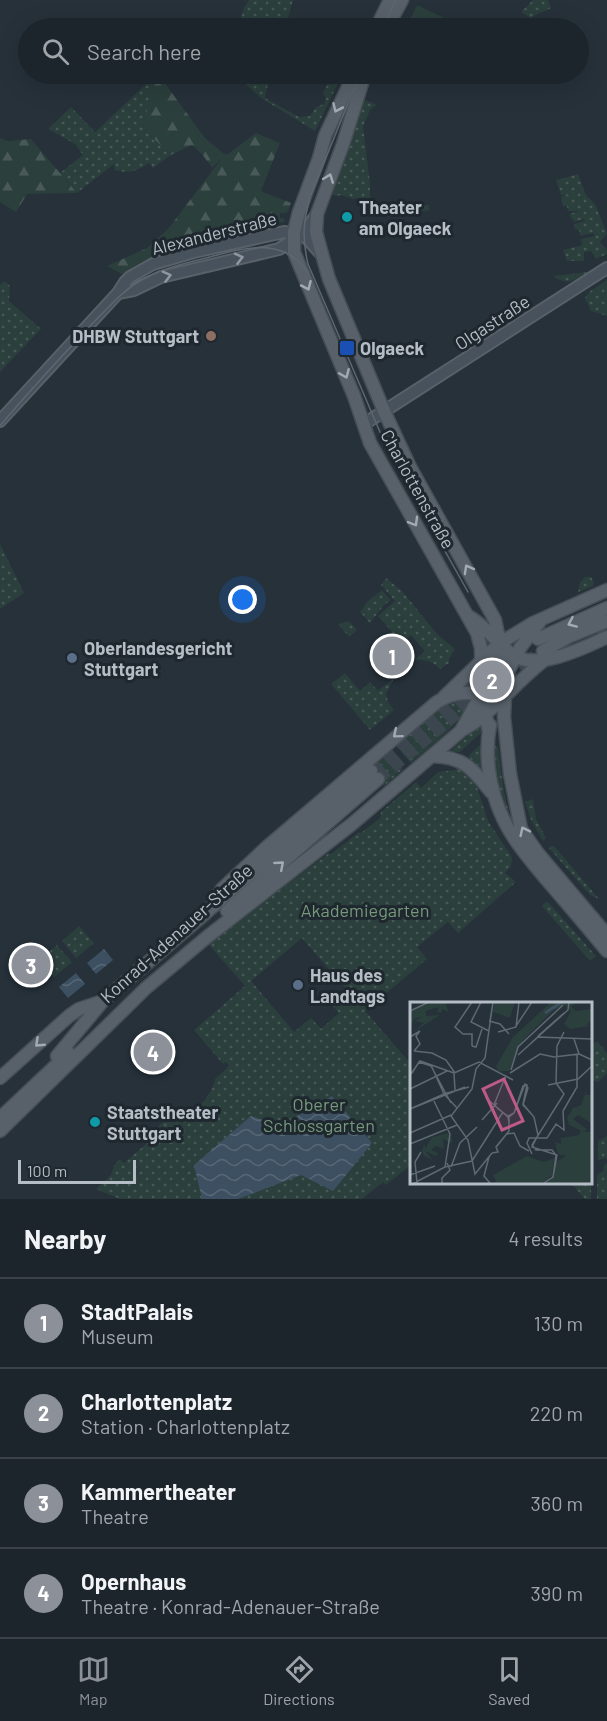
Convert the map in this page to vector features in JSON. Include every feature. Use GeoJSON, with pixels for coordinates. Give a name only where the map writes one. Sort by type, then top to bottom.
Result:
{"type":"FeatureCollection","features":[{"type":"Feature","properties":{"kind":"main road"},"geometry":{"type":"LineString","coordinates":[[381,18],[390,0]]}},
{"type":"Feature","properties":{"kind":"main road"},"geometry":{"type":"LineString","coordinates":[[392,18],[402,0]]}},
{"type":"Feature","properties":{"kind":"main road"},"geometry":{"type":"LineString","coordinates":[[296,236],[325,136],[349,84]]}},
{"type":"Feature","properties":{"kind":"main road"},"geometry":{"type":"LineString","coordinates":[[317,214],[362,84]]}},
{"type":"Feature","properties":{"kind":"main road","name":"Charlottenstraße"},"geometry":{"type":"LineString","coordinates":[[317,214],[316,232],[330,279],[384,411],[410,467],[495,620],[505,678],[506,742],[521,828],[537,852],[607,935]]}},
{"type":"Feature","properties":{"kind":"main road","name":"Charlottenstraße"},"geometry":{"type":"LineString","coordinates":[[296,236],[298,264],[354,396],[370,443],[477,633],[482,659],[482,696]]}},
{"type":"Feature","properties":{"kind":"main road"},"geometry":{"type":"LineString","coordinates":[[481,594],[474,604],[464,609],[481,622],[515,657],[527,659],[540,640],[607,590]]}},
{"type":"Feature","properties":{"kind":"main road"},"geometry":{"type":"LineString","coordinates":[[540,640],[607,608]]}},
{"type":"Feature","properties":{"kind":"main road"},"geometry":{"type":"LineString","coordinates":[[540,640],[568,637],[607,621]]}},
{"type":"Feature","properties":{"kind":"main road"},"geometry":{"type":"LineString","coordinates":[[0,1131],[146,988],[207,933],[241,910],[352,824],[485,708],[505,695],[534,667],[540,640],[533,624],[500,643],[443,698],[268,846],[222,889],[209,912]]}},
{"type":"Feature","properties":{"kind":"main road"},"geometry":{"type":"LineString","coordinates":[[485,708],[505,678],[528,635],[569,655],[607,637]]}},
{"type":"Feature","properties":{"kind":"main road"},"geometry":{"type":"LineString","coordinates":[[500,643],[497,662],[482,696],[489,738],[488,763],[493,794],[508,832],[607,951]]}},
{"type":"Feature","properties":{"kind":"main road"},"geometry":{"type":"LineString","coordinates":[[443,698],[464,693],[482,696]]}},
{"type":"Feature","properties":{"kind":"main road"},"geometry":{"type":"LineString","coordinates":[[464,693],[485,708],[504,717]]}},
{"type":"Feature","properties":{"kind":"main road"},"geometry":{"type":"LineString","coordinates":[[489,738],[506,742]]}},
{"type":"Feature","properties":{"kind":"main road"},"geometry":{"type":"LineString","coordinates":[[432,756],[453,758],[469,766],[493,794]]}},
{"type":"Feature","properties":{"kind":"main road","name":"Konrad-Adenauer-Straße"},"geometry":{"type":"LineString","coordinates":[[0,1109],[62,1051],[103,1001],[374,775],[207,933],[167,963],[0,1118]]}},
{"type":"Feature","properties":{"kind":"main road"},"geometry":{"type":"LineString","coordinates":[[0,1078],[69,1016],[103,1001]]}},
{"type":"Feature","properties":{"kind":"street"},"geometry":{"type":"LineString","coordinates":[[317,214],[296,236],[322,255]]}},
{"type":"Feature","properties":{"kind":"street","name":"Alexanderstraße"},"geometry":{"type":"LineString","coordinates":[[0,422],[118,294],[124,282],[130,277],[153,264],[194,252],[284,231],[296,236]]}},
{"type":"Feature","properties":{"kind":"street","name":"Alexanderstraße"},"geometry":{"type":"LineString","coordinates":[[118,294],[134,290],[161,277],[276,250],[296,236]]}},
{"type":"Feature","properties":{"kind":"street"},"geometry":{"type":"LineString","coordinates":[[276,250],[289,255],[298,264]]}},
{"type":"Feature","properties":{"kind":"street","name":"Olgastraße"},"geometry":{"type":"LineString","coordinates":[[364,424],[607,268]]}},
{"type":"Feature","properties":{"kind":"green space"},"geometry":{"type":"Polygon","coordinates":[[[249,0],[293,0],[288,18],[240,18],[249,0]]]}},
{"type":"Feature","properties":{"kind":"green space"},"geometry":{"type":"Polygon","coordinates":[[[533,0],[548,0],[551,8],[530,18],[521,12],[533,0]]]}},
{"type":"Feature","properties":{"kind":"green space"},"geometry":{"type":"Polygon","coordinates":[[[417,5],[445,18],[411,18],[417,5]]]}},
{"type":"Feature","properties":{"kind":"green space"},"geometry":{"type":"Polygon","coordinates":[[[146,84],[154,84],[143,128],[171,155],[153,168],[149,163],[129,172],[115,170],[114,164],[77,193],[60,173],[83,155],[75,144],[48,129],[71,107],[95,132],[146,84]]]}},
{"type":"Feature","properties":{"kind":"green space"},"geometry":{"type":"Polygon","coordinates":[[[155,84],[165,84],[205,138],[224,154],[228,154],[256,133],[280,143],[261,191],[291,203],[287,213],[280,213],[280,218],[285,219],[284,222],[226,234],[228,226],[195,233],[197,241],[140,263],[122,274],[107,266],[147,248],[168,229],[222,158],[212,168],[192,145],[171,155],[143,128],[155,84]]]}},
{"type":"Feature","properties":{"kind":"green space"},"geometry":{"type":"Polygon","coordinates":[[[245,84],[268,84],[265,98],[299,117],[310,116],[316,107],[324,104],[326,98],[323,93],[328,84],[338,84],[315,131],[261,98],[245,84]]]}},
{"type":"Feature","properties":{"kind":"green space"},"geometry":{"type":"Polygon","coordinates":[[[361,98],[377,105],[370,110],[363,126],[370,198],[353,199],[330,194],[361,98]]]}},
{"type":"Feature","properties":{"kind":"green space"},"geometry":{"type":"Polygon","coordinates":[[[0,138],[8,141],[31,139],[77,193],[27,194],[16,212],[0,202],[0,138]]]}},
{"type":"Feature","properties":{"kind":"green space"},"geometry":{"type":"Polygon","coordinates":[[[578,174],[586,195],[595,204],[607,233],[600,242],[607,250],[607,254],[596,259],[591,251],[584,252],[584,261],[567,261],[563,250],[582,245],[581,239],[595,236],[593,233],[580,236],[579,229],[575,230],[574,224],[585,221],[584,219],[574,222],[569,214],[580,211],[568,211],[567,206],[563,206],[561,196],[572,194],[561,195],[556,180],[578,174]]]}},
{"type":"Feature","properties":{"kind":"green space"},"geometry":{"type":"Polygon","coordinates":[[[387,203],[402,204],[404,214],[386,217],[387,203]]]}},
{"type":"Feature","properties":{"kind":"green space"},"geometry":{"type":"Polygon","coordinates":[[[409,205],[429,205],[429,210],[409,214],[409,205]]]}},
{"type":"Feature","properties":{"kind":"green space"},"geometry":{"type":"Polygon","coordinates":[[[229,225],[225,239],[198,245],[195,233],[229,225]]]}},
{"type":"Feature","properties":{"kind":"green space"},"geometry":{"type":"Polygon","coordinates":[[[588,272],[567,282],[553,276],[588,272]]]}},
{"type":"Feature","properties":{"kind":"green space"},"geometry":{"type":"Polygon","coordinates":[[[607,280],[607,316],[591,311],[585,298],[589,292],[607,280]]]}},
{"type":"Feature","properties":{"kind":"green space"},"geometry":{"type":"Polygon","coordinates":[[[4,281],[10,286],[9,301],[41,329],[0,372],[0,285],[4,281]]]}},
{"type":"Feature","properties":{"kind":"green space"},"geometry":{"type":"Polygon","coordinates":[[[0,544],[24,593],[0,609],[0,544]]]}},
{"type":"Feature","properties":{"kind":"green space"},"geometry":{"type":"Polygon","coordinates":[[[585,577],[591,577],[594,582],[593,586],[578,592],[580,582],[585,577]]]}},
{"type":"Feature","properties":{"kind":"green space"},"geometry":{"type":"Polygon","coordinates":[[[386,578],[402,591],[437,634],[455,649],[449,663],[440,669],[435,664],[415,660],[425,651],[411,635],[402,643],[378,616],[395,601],[381,585],[386,578]]]}},
{"type":"Feature","properties":{"kind":"green space"},"geometry":{"type":"Polygon","coordinates":[[[382,590],[391,600],[370,623],[360,612],[368,601],[382,590]]]}},
{"type":"Feature","properties":{"kind":"green space"},"geometry":{"type":"Polygon","coordinates":[[[349,621],[357,630],[349,637],[338,624],[349,621]]]}},
{"type":"Feature","properties":{"kind":"green space"},"geometry":{"type":"Polygon","coordinates":[[[345,673],[360,691],[370,682],[378,691],[394,678],[386,694],[394,710],[370,730],[331,684],[345,673]]]}},
{"type":"Feature","properties":{"kind":"green space"},"geometry":{"type":"Polygon","coordinates":[[[466,698],[470,701],[470,706],[457,722],[411,763],[393,742],[437,704],[466,698]]]}},
{"type":"Feature","properties":{"kind":"green space"},"geometry":{"type":"Polygon","coordinates":[[[481,724],[482,732],[460,752],[448,753],[481,724]]]}},
{"type":"Feature","properties":{"kind":"green space"},"geometry":{"type":"Polygon","coordinates":[[[482,743],[485,774],[468,756],[482,743]]]}},
{"type":"Feature","properties":{"kind":"green space"},"geometry":{"type":"Polygon","coordinates":[[[492,747],[498,748],[504,791],[517,832],[515,834],[497,792],[492,747]]]}},
{"type":"Feature","properties":{"kind":"green space"},"geometry":{"type":"Polygon","coordinates":[[[386,748],[403,769],[384,786],[366,765],[386,748]]]}},
{"type":"Feature","properties":{"kind":"green space"},"geometry":{"type":"Polygon","coordinates":[[[459,766],[475,781],[488,821],[512,857],[511,866],[505,873],[516,882],[458,933],[448,922],[417,947],[427,959],[365,1011],[410,1063],[410,1166],[386,1185],[383,1182],[362,1199],[120,1199],[96,1189],[111,1175],[114,1165],[120,1159],[124,1163],[153,1138],[150,1134],[170,1116],[196,1109],[212,1089],[215,1079],[229,1066],[226,1062],[223,1064],[194,1030],[245,986],[208,944],[329,853],[331,854],[359,832],[361,833],[380,818],[381,812],[416,782],[421,788],[438,772],[455,770],[459,766]],[[302,938],[251,981],[294,1032],[311,1018],[321,1029],[339,1013],[329,1002],[345,988],[302,938]]]}},
{"type":"Feature","properties":{"kind":"green space"},"geometry":{"type":"Polygon","coordinates":[[[533,799],[536,819],[546,838],[543,841],[531,820],[525,802],[533,799]]]}},
{"type":"Feature","properties":{"kind":"green space"},"geometry":{"type":"Polygon","coordinates":[[[554,846],[599,899],[590,895],[549,848],[554,846]]]}},
{"type":"Feature","properties":{"kind":"green space"},"geometry":{"type":"Polygon","coordinates":[[[547,901],[596,956],[590,961],[542,906],[547,901]]]}},
{"type":"Feature","properties":{"kind":"green space"},"geometry":{"type":"Polygon","coordinates":[[[210,917],[211,919],[121,995],[120,993],[210,917]]]}},
{"type":"Feature","properties":{"kind":"green space"},"geometry":{"type":"Polygon","coordinates":[[[79,926],[94,943],[76,958],[62,941],[79,926]]]}},
{"type":"Feature","properties":{"kind":"green space"},"geometry":{"type":"Polygon","coordinates":[[[57,945],[72,962],[54,977],[40,960],[57,945]]]}},
{"type":"Feature","properties":{"kind":"green space"},"geometry":{"type":"Polygon","coordinates":[[[598,1042],[607,1053],[607,1073],[598,1082],[592,1080],[592,1043],[598,1042]]]}},
{"type":"Feature","properties":{"kind":"green space"},"geometry":{"type":"Polygon","coordinates":[[[607,1136],[607,1158],[598,1160],[598,1141],[607,1136]]]}},
{"type":"Feature","properties":{"kind":"green space"},"geometry":{"type":"Polygon","coordinates":[[[607,1163],[607,1199],[597,1199],[597,1175],[603,1171],[607,1163]]]}},
{"type":"Feature","properties":{"kind":"green space"},"geometry":{"type":"Polygon","coordinates":[[[572,1184],[591,1184],[591,1199],[585,1199],[572,1184]]]}},
{"type":"Feature","properties":{"kind":"water"},"geometry":{"type":"Polygon","coordinates":[[[104,949],[113,960],[96,974],[87,963],[104,949]]]}},
{"type":"Feature","properties":{"kind":"water"},"geometry":{"type":"Polygon","coordinates":[[[76,973],[85,984],[68,998],[59,987],[76,973]]]}},
{"type":"Feature","properties":{"kind":"water"},"geometry":{"type":"Polygon","coordinates":[[[332,1096],[372,1143],[333,1191],[301,1175],[238,1199],[202,1199],[194,1165],[251,1116],[280,1126],[332,1096]]]}},
{"type":"Feature","properties":{"kind":"tunnel"},"geometry":{"type":"LineString","coordinates":[[378,779],[462,709],[535,656]]}},
{"type":"Feature","properties":{"kind":"tunnel"},"geometry":{"type":"LineString","coordinates":[[371,771],[488,675]]}},
{"type":"Feature","properties":{"kind":"tram line"},"geometry":{"type":"LineString","coordinates":[[387,18],[396,0]]}},
{"type":"Feature","properties":{"kind":"tram line"},"geometry":{"type":"LineString","coordinates":[[356,84],[310,197],[304,231],[308,264],[386,446],[468,592]]}},
{"type":"Feature","properties":{"kind":"tram line"},"geometry":{"type":"LineString","coordinates":[[0,426],[92,324],[122,294],[143,279],[182,264],[233,251],[257,248],[280,250],[299,262],[308,272]]}},
{"type":"Feature","properties":{"kind":"place","name":"Theater am Olgaeck"},"geometry":{"type":"Point","coordinates":[347,217]}},
{"type":"Feature","properties":{"kind":"place","name":"DHBW Stuttgart"},"geometry":{"type":"Point","coordinates":[211,336]}},
{"type":"Feature","properties":{"kind":"place","name":"Olgaeck"},"geometry":{"type":"Point","coordinates":[347,348]}},
{"type":"Feature","properties":{"kind":"place","name":"StadtPalais"},"geometry":{"type":"Point","coordinates":[392,656]}},
{"type":"Feature","properties":{"kind":"place","name":"Oberlandesgericht Stuttgart"},"geometry":{"type":"Point","coordinates":[72,658]}},
{"type":"Feature","properties":{"kind":"place","name":"Charlottenplatz"},"geometry":{"type":"Point","coordinates":[492,680]}},
{"type":"Feature","properties":{"kind":"place","name":"Kammertheater"},"geometry":{"type":"Point","coordinates":[31,965]}},
{"type":"Feature","properties":{"kind":"place","name":"Haus des Landtags"},"geometry":{"type":"Point","coordinates":[298,985]}},
{"type":"Feature","properties":{"kind":"place","name":"Opernhaus"},"geometry":{"type":"Point","coordinates":[153,1052]}},
{"type":"Feature","properties":{"kind":"place","name":"Staatstheater Stuttgart"},"geometry":{"type":"Point","coordinates":[95,1122]}},
{"type":"Feature","properties":{"kind":"park label","name":"Akademiegarten"},"geometry":{"type":"Point","coordinates":[365,910]}},
{"type":"Feature","properties":{"kind":"park label","name":"Oberer Schlossgarten"},"geometry":{"type":"Point","coordinates":[319,1114]}}]}
